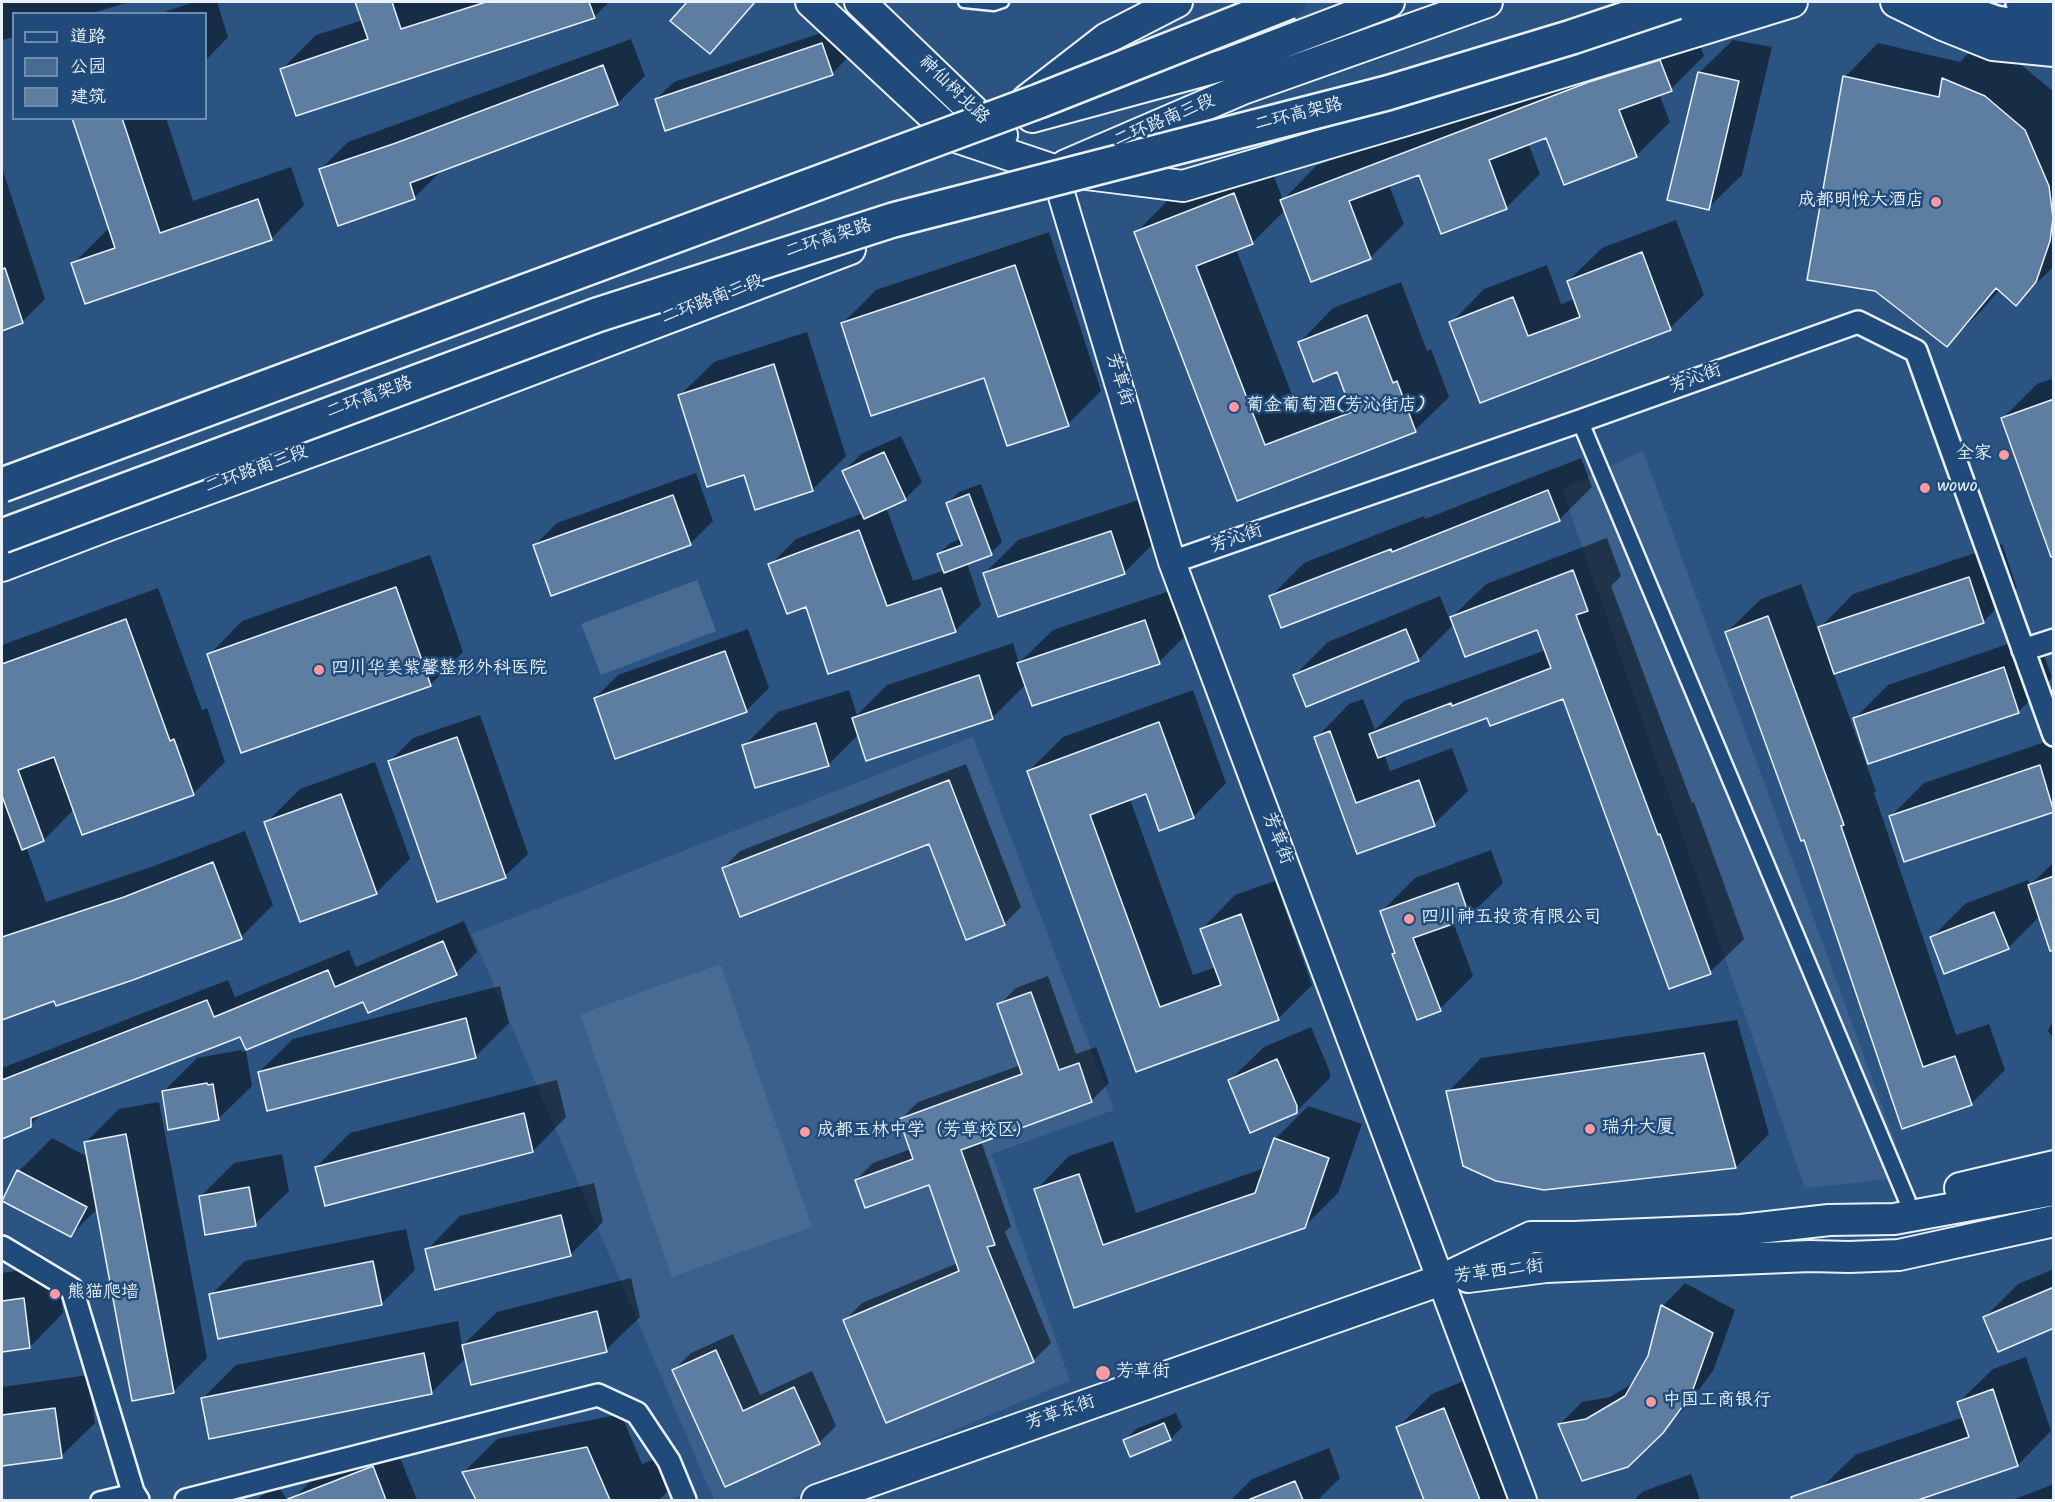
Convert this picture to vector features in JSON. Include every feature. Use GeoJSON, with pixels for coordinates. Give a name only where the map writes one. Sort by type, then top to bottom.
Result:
{"type":"FeatureCollection","features":[{"type":"Feature","properties":{"kind":"main road"},"geometry":{"type":"LineString","coordinates":[[811,2],[956,137],[1054,170],[1183,186],[1792,2]]}},
{"type":"Feature","properties":{"kind":"main road","name":"神仙树北路"},"geometry":{"type":"LineString","coordinates":[[860,2],[990,128],[1054,170]]}},
{"type":"Feature","properties":{"kind":"main road"},"geometry":{"type":"LineString","coordinates":[[990,128],[1107,38],[1177,2]]}},
{"type":"Feature","properties":{"kind":"main road"},"geometry":{"type":"LineString","coordinates":[[2,484],[1039,101],[1289,2]]}},
{"type":"Feature","properties":{"kind":"main road","name":"二环路南三段"},"geometry":{"type":"LineString","coordinates":[[2,484],[732,224],[956,137],[1224,65],[1389,2]]}},
{"type":"Feature","properties":{"kind":"main road","name":"二环路南三段"},"geometry":{"type":"LineString","coordinates":[[2,566],[120,520],[440,405],[1054,170],[1245,88],[1487,2]]}},
{"type":"Feature","properties":{"kind":"main road","name":"二环高架路"},"geometry":{"type":"LineString","coordinates":[[2,536],[597,315],[870,227],[1387,93],[1572,37],[1676,2]]}},
{"type":"Feature","properties":{"kind":"main road"},"geometry":{"type":"LineString","coordinates":[[1572,37],[1605,43],[1726,2]]}},
{"type":"Feature","properties":{"kind":"main road"},"geometry":{"type":"LineString","coordinates":[[1896,2],[1943,25],[1993,45],[2054,51]]}},
{"type":"Feature","properties":{"kind":"main road"},"geometry":{"type":"LineString","coordinates":[[1945,2],[1964,12],[1996,23],[2033,28],[2054,26]]}},
{"type":"Feature","properties":{"kind":"main road"},"geometry":{"type":"LineString","coordinates":[[2023,2],[2054,7]]}},
{"type":"Feature","properties":{"kind":"main road"},"geometry":{"type":"LineString","coordinates":[[1829,1220],[2054,1166]]}},
{"type":"Feature","properties":{"kind":"main road"},"geometry":{"type":"LineString","coordinates":[[1829,1220],[1894,1219],[2054,1190]]}},
{"type":"Feature","properties":{"kind":"main road"},"geometry":{"type":"LineString","coordinates":[[1810,1256],[1880,1236],[2054,1202]]}},
{"type":"Feature","properties":{"kind":"main road","name":"芳草西二街"},"geometry":{"type":"LineString","coordinates":[[1441,1280],[1531,1237],[1741,1230],[1829,1220]]}},
{"type":"Feature","properties":{"kind":"main road"},"geometry":{"type":"LineString","coordinates":[[1810,1256],[1899,1255],[2054,1221]]}},
{"type":"Feature","properties":{"kind":"main road","name":"芳草西二街"},"geometry":{"type":"LineString","coordinates":[[1441,1280],[1546,1267],[1810,1256]]}},
{"type":"Feature","properties":{"kind":"main road","name":"芳草东街"},"geometry":{"type":"LineString","coordinates":[[817,1500],[1441,1280]]}},
{"type":"Feature","properties":{"kind":"street","name":"芳草街"},"geometry":{"type":"LineString","coordinates":[[1054,170],[1172,562],[1523,1500]]}},
{"type":"Feature","properties":{"kind":"street","name":"芳沁街"},"geometry":{"type":"LineString","coordinates":[[1172,562],[1581,422],[1858,322],[1916,351],[2054,735]]}},
{"type":"Feature","properties":{"kind":"street"},"geometry":{"type":"LineString","coordinates":[[1581,422],[1907,1200]]}},
{"type":"Feature","properties":{"kind":"street"},"geometry":{"type":"LineString","coordinates":[[2023,650],[2054,640]]}},
{"type":"Feature","properties":{"kind":"street"},"geometry":{"type":"LineString","coordinates":[[2,1247],[72,1289],[135,1496],[99,1500]]}},
{"type":"Feature","properties":{"kind":"street"},"geometry":{"type":"LineString","coordinates":[[186,1500],[598,1395],[637,1413],[669,1461],[685,1500]]}},
{"type":"Feature","properties":{"kind":"lane"},"geometry":{"type":"LineString","coordinates":[[963,2],[994,5],[1003,2]]}},
{"type":"Feature","properties":{"kind":"shaded area"},"geometry":{"type":"Polygon","coordinates":[[[1643,451],[1908,1177],[1805,1188],[1562,489],[1643,451]]]}},
{"type":"Feature","properties":{"kind":"shaded area","name":"成都玉林中学（芳草校区）"},"geometry":{"type":"Polygon","coordinates":[[[973,737],[1114,1110],[992,1154],[1070,1381],[790,1500],[714,1500],[472,934],[973,737]]]}},
{"type":"Feature","properties":{"kind":"green space"},"geometry":{"type":"Polygon","coordinates":[[[697,580],[716,631],[601,675],[581,624],[697,580]]]}},
{"type":"Feature","properties":{"kind":"green space"},"geometry":{"type":"Polygon","coordinates":[[[720,964],[812,1227],[672,1277],[580,1014],[720,964]]]}},
{"type":"Feature","properties":{"kind":"building"},"geometry":{"type":"Polygon","coordinates":[[[355,2],[392,2],[401,29],[486,2],[589,2],[595,18],[296,116],[280,69],[368,39],[355,2]]]}},
{"type":"Feature","properties":{"kind":"building"},"geometry":{"type":"Polygon","coordinates":[[[687,2],[755,2],[710,54],[670,21],[687,2]]]}},
{"type":"Feature","properties":{"kind":"building"},"geometry":{"type":"Polygon","coordinates":[[[822,43],[833,75],[665,131],[655,99],[822,43]]]}},
{"type":"Feature","properties":{"kind":"building"},"geometry":{"type":"Polygon","coordinates":[[[1660,60],[1672,91],[1619,110],[1637,157],[1564,185],[1546,138],[1489,160],[1507,209],[1441,234],[1419,175],[1349,201],[1371,259],[1311,282],[1280,200],[1589,82],[1660,60]]]}},
{"type":"Feature","properties":{"kind":"building"},"geometry":{"type":"Polygon","coordinates":[[[603,65],[618,105],[410,183],[415,199],[338,226],[319,169],[396,143],[603,65]]]}},
{"type":"Feature","properties":{"kind":"building"},"geometry":{"type":"Polygon","coordinates":[[[1698,72],[1739,81],[1709,210],[1667,200],[1698,72]]]}},
{"type":"Feature","properties":{"kind":"building","name":"成都明悦大酒店"},"geometry":{"type":"Polygon","coordinates":[[[1843,76],[1939,97],[1942,78],[1985,96],[2025,130],[2049,186],[2053,218],[2050,241],[2036,282],[2016,306],[1996,288],[1947,347],[1875,291],[1807,280],[1843,76]]]}},
{"type":"Feature","properties":{"kind":"building"},"geometry":{"type":"Polygon","coordinates":[[[73,120],[123,120],[160,233],[258,199],[272,240],[85,304],[71,263],[115,248],[73,120]]]}},
{"type":"Feature","properties":{"kind":"building"},"geometry":{"type":"Polygon","coordinates":[[[1234,193],[1253,244],[1196,266],[1265,445],[1352,412],[1337,372],[1313,382],[1298,342],[1367,315],[1393,383],[1397,381],[1416,432],[1237,501],[1134,232],[1234,193]]]}},
{"type":"Feature","properties":{"kind":"building"},"geometry":{"type":"Polygon","coordinates":[[[1642,252],[1671,330],[1480,403],[1449,322],[1513,297],[1528,336],[1580,317],[1567,281],[1642,252]]]}},
{"type":"Feature","properties":{"kind":"building"},"geometry":{"type":"Polygon","coordinates":[[[1015,265],[1069,426],[1007,446],[984,378],[871,416],[841,323],[1015,265]]]}},
{"type":"Feature","properties":{"kind":"building"},"geometry":{"type":"Polygon","coordinates":[[[5,268],[23,323],[2,331],[2,269],[5,268]]]}},
{"type":"Feature","properties":{"kind":"building"},"geometry":{"type":"Polygon","coordinates":[[[774,364],[813,491],[755,510],[744,475],[707,487],[678,395],[774,364]]]}},
{"type":"Feature","properties":{"kind":"building"},"geometry":{"type":"Polygon","coordinates":[[[2054,399],[2054,557],[2051,557],[2001,418],[2054,399]]]}},
{"type":"Feature","properties":{"kind":"building"},"geometry":{"type":"Polygon","coordinates":[[[884,452],[906,500],[864,519],[842,471],[884,452]]]}},
{"type":"Feature","properties":{"kind":"building"},"geometry":{"type":"Polygon","coordinates":[[[1548,490],[1560,521],[1281,628],[1269,596],[1391,549],[1392,552],[1548,490]]]}},
{"type":"Feature","properties":{"kind":"building"},"geometry":{"type":"Polygon","coordinates":[[[969,494],[992,555],[944,573],[937,554],[962,545],[946,503],[969,494]]]}},
{"type":"Feature","properties":{"kind":"building"},"geometry":{"type":"Polygon","coordinates":[[[673,495],[691,545],[551,596],[533,545],[673,495]]]}},
{"type":"Feature","properties":{"kind":"building"},"geometry":{"type":"Polygon","coordinates":[[[859,530],[887,606],[941,588],[956,632],[828,674],[806,607],[787,614],[768,564],[859,530]]]}},
{"type":"Feature","properties":{"kind":"building"},"geometry":{"type":"Polygon","coordinates":[[[1111,531],[1125,574],[998,617],[983,573],[1111,531]]]}},
{"type":"Feature","properties":{"kind":"building"},"geometry":{"type":"Polygon","coordinates":[[[1573,570],[1588,611],[1576,615],[1711,974],[1669,989],[1563,699],[1490,726],[1487,718],[1378,758],[1369,734],[1451,703],[1452,706],[1551,668],[1537,630],[1465,657],[1450,617],[1573,570]]]}},
{"type":"Feature","properties":{"kind":"building"},"geometry":{"type":"Polygon","coordinates":[[[1969,577],[1984,623],[1834,674],[1818,627],[1969,577]]]}},
{"type":"Feature","properties":{"kind":"building","name":"四川华美紫馨整形外科医院"},"geometry":{"type":"Polygon","coordinates":[[[396,587],[431,686],[241,753],[207,654],[396,587]]]}},
{"type":"Feature","properties":{"kind":"building"},"geometry":{"type":"Polygon","coordinates":[[[1768,616],[1844,825],[1841,826],[1923,1067],[1955,1056],[1972,1105],[1902,1129],[1804,840],[1801,841],[1725,632],[1768,616]]]}},
{"type":"Feature","properties":{"kind":"building"},"geometry":{"type":"Polygon","coordinates":[[[126,619],[170,741],[174,739],[194,795],[82,835],[54,757],[18,770],[44,841],[22,850],[2,796],[2,664],[126,619]]]}},
{"type":"Feature","properties":{"kind":"building"},"geometry":{"type":"Polygon","coordinates":[[[1145,620],[1160,664],[1032,706],[1017,663],[1145,620]]]}},
{"type":"Feature","properties":{"kind":"building"},"geometry":{"type":"Polygon","coordinates":[[[1406,629],[1419,661],[1306,707],[1293,675],[1406,629]]]}},
{"type":"Feature","properties":{"kind":"building"},"geometry":{"type":"Polygon","coordinates":[[[725,651],[747,712],[615,759],[594,698],[725,651]]]}},
{"type":"Feature","properties":{"kind":"building"},"geometry":{"type":"Polygon","coordinates":[[[2004,667],[2019,713],[1868,764],[1853,718],[2004,667]]]}},
{"type":"Feature","properties":{"kind":"building"},"geometry":{"type":"Polygon","coordinates":[[[979,675],[993,719],[866,761],[852,718],[979,675]]]}},
{"type":"Feature","properties":{"kind":"building"},"geometry":{"type":"Polygon","coordinates":[[[1159,722],[1194,818],[1159,831],[1146,794],[1090,815],[1160,1007],[1221,985],[1200,929],[1241,914],[1279,1020],[1136,1072],[1027,771],[1159,722]]]}},
{"type":"Feature","properties":{"kind":"building"},"geometry":{"type":"Polygon","coordinates":[[[816,723],[829,766],[755,788],[742,745],[816,723]]]}},
{"type":"Feature","properties":{"kind":"building"},"geometry":{"type":"Polygon","coordinates":[[[1330,731],[1356,803],[1419,780],[1435,826],[1357,854],[1314,737],[1330,731]]]}},
{"type":"Feature","properties":{"kind":"building"},"geometry":{"type":"Polygon","coordinates":[[[457,737],[506,878],[437,902],[388,761],[457,737]]]}},
{"type":"Feature","properties":{"kind":"building"},"geometry":{"type":"Polygon","coordinates":[[[2040,765],[2054,812],[1904,862],[1889,816],[2040,765]]]}},
{"type":"Feature","properties":{"kind":"building"},"geometry":{"type":"Polygon","coordinates":[[[949,780],[1005,925],[966,940],[929,844],[740,917],[722,868],[949,780]]]}},
{"type":"Feature","properties":{"kind":"building"},"geometry":{"type":"Polygon","coordinates":[[[341,794],[377,894],[300,922],[264,822],[341,794]]]}},
{"type":"Feature","properties":{"kind":"building"},"geometry":{"type":"Polygon","coordinates":[[[213,862],[242,939],[56,1006],[54,1001],[2,1020],[2,937],[124,897],[213,862]]]}},
{"type":"Feature","properties":{"kind":"building"},"geometry":{"type":"Polygon","coordinates":[[[2054,876],[2054,950],[2050,951],[2028,885],[2054,876]]]}},
{"type":"Feature","properties":{"kind":"building"},"geometry":{"type":"Polygon","coordinates":[[[1458,883],[1470,918],[1413,938],[1441,1011],[1417,1020],[1392,954],[1395,953],[1380,911],[1458,883]]]}},
{"type":"Feature","properties":{"kind":"building"},"geometry":{"type":"Polygon","coordinates":[[[1994,912],[2009,949],[1944,974],[1930,937],[1994,912]]]}},
{"type":"Feature","properties":{"kind":"building"},"geometry":{"type":"Polygon","coordinates":[[[443,941],[457,975],[368,1013],[363,1002],[246,1050],[240,1037],[31,1118],[31,1127],[2,1139],[2,1080],[207,1000],[214,1017],[328,970],[335,987],[443,941]]]}},
{"type":"Feature","properties":{"kind":"building"},"geometry":{"type":"Polygon","coordinates":[[[1031,992],[1059,1070],[1079,1063],[1092,1102],[961,1150],[995,1245],[987,1247],[1034,1362],[886,1423],[843,1320],[959,1271],[929,1185],[865,1208],[855,1180],[913,1159],[899,1119],[1022,1074],[997,1004],[1031,992]]]}},
{"type":"Feature","properties":{"kind":"building"},"geometry":{"type":"Polygon","coordinates":[[[466,1018],[476,1058],[267,1111],[258,1072],[466,1018]]]}},
{"type":"Feature","properties":{"kind":"building","name":"瑞升大厦"},"geometry":{"type":"Polygon","coordinates":[[[1704,1053],[1736,1168],[1544,1190],[1496,1181],[1463,1166],[1446,1091],[1704,1053]]]}},
{"type":"Feature","properties":{"kind":"building"},"geometry":{"type":"Polygon","coordinates":[[[1277,1059],[1297,1106],[1297,1113],[1250,1133],[1228,1080],[1277,1059]]]}},
{"type":"Feature","properties":{"kind":"building"},"geometry":{"type":"Polygon","coordinates":[[[207,1083],[208,1085],[213,1084],[219,1120],[168,1130],[162,1091],[207,1083]]]}},
{"type":"Feature","properties":{"kind":"building"},"geometry":{"type":"Polygon","coordinates":[[[524,1113],[533,1152],[325,1206],[315,1167],[524,1113]]]}},
{"type":"Feature","properties":{"kind":"building"},"geometry":{"type":"Polygon","coordinates":[[[126,1134],[174,1393],[132,1401],[84,1142],[126,1134]]]}},
{"type":"Feature","properties":{"kind":"building"},"geometry":{"type":"Polygon","coordinates":[[[1274,1138],[1329,1158],[1305,1228],[1074,1308],[1034,1189],[1079,1174],[1103,1245],[1255,1193],[1274,1138]]]}},
{"type":"Feature","properties":{"kind":"building"},"geometry":{"type":"Polygon","coordinates":[[[17,1170],[87,1207],[71,1237],[2,1201],[17,1170]]]}},
{"type":"Feature","properties":{"kind":"building"},"geometry":{"type":"Polygon","coordinates":[[[249,1187],[256,1226],[205,1235],[199,1196],[249,1187]]]}},
{"type":"Feature","properties":{"kind":"building"},"geometry":{"type":"Polygon","coordinates":[[[561,1215],[571,1256],[435,1290],[425,1249],[561,1215]]]}},
{"type":"Feature","properties":{"kind":"building"},"geometry":{"type":"Polygon","coordinates":[[[373,1261],[382,1305],[218,1339],[209,1294],[373,1261]]]}},
{"type":"Feature","properties":{"kind":"building"},"geometry":{"type":"Polygon","coordinates":[[[2054,1287],[2054,1328],[1998,1352],[1983,1317],[2054,1287]]]}},
{"type":"Feature","properties":{"kind":"building"},"geometry":{"type":"Polygon","coordinates":[[[24,1298],[30,1348],[2,1352],[2,1301],[24,1298]]]}},
{"type":"Feature","properties":{"kind":"building"},"geometry":{"type":"Polygon","coordinates":[[[1661,1305],[1713,1333],[1691,1395],[1663,1433],[1628,1467],[1582,1481],[1558,1424],[1586,1419],[1625,1396],[1648,1356],[1661,1305]]]}},
{"type":"Feature","properties":{"kind":"building"},"geometry":{"type":"Polygon","coordinates":[[[597,1311],[607,1352],[471,1385],[462,1345],[597,1311]]]}},
{"type":"Feature","properties":{"kind":"building"},"geometry":{"type":"Polygon","coordinates":[[[716,1350],[743,1411],[794,1387],[820,1444],[725,1487],[672,1370],[716,1350]]]}},
{"type":"Feature","properties":{"kind":"building"},"geometry":{"type":"Polygon","coordinates":[[[424,1353],[432,1394],[209,1439],[201,1398],[424,1353]]]}},
{"type":"Feature","properties":{"kind":"building"},"geometry":{"type":"Polygon","coordinates":[[[1993,1389],[2018,1466],[1918,1500],[1792,1500],[1791,1497],[1969,1437],[1957,1402],[1993,1389]]]}},
{"type":"Feature","properties":{"kind":"building"},"geometry":{"type":"Polygon","coordinates":[[[55,1408],[62,1458],[2,1466],[2,1415],[55,1408]]]}},
{"type":"Feature","properties":{"kind":"building"},"geometry":{"type":"Polygon","coordinates":[[[1444,1408],[1480,1500],[1424,1500],[1396,1427],[1444,1408]]]}},
{"type":"Feature","properties":{"kind":"building"},"geometry":{"type":"Polygon","coordinates":[[[1164,1423],[1171,1440],[1130,1457],[1123,1440],[1164,1423]]]}},
{"type":"Feature","properties":{"kind":"building"},"geometry":{"type":"Polygon","coordinates":[[[587,1447],[610,1500],[476,1500],[462,1472],[587,1447]]]}},
{"type":"Feature","properties":{"kind":"building"},"geometry":{"type":"Polygon","coordinates":[[[373,1466],[386,1500],[288,1500],[288,1499],[373,1466]]]}},
{"type":"Feature","properties":{"kind":"building"},"geometry":{"type":"Polygon","coordinates":[[[1295,1481],[1303,1500],[1248,1500],[1295,1481]]]}},
{"type":"Feature","properties":{"kind":"place","name":"成都明悦大酒店"},"geometry":{"type":"Point","coordinates":[1936,202]}},
{"type":"Feature","properties":{"kind":"place","name":"葡金葡萄酒(芳沁街店)"},"geometry":{"type":"Point","coordinates":[1234,407]}},
{"type":"Feature","properties":{"kind":"place","name":"全家"},"geometry":{"type":"Point","coordinates":[2004,455]}},
{"type":"Feature","properties":{"kind":"place","name":"wowo"},"geometry":{"type":"Point","coordinates":[1925,488]}},
{"type":"Feature","properties":{"kind":"place","name":"四川华美紫馨整形外科医院"},"geometry":{"type":"Point","coordinates":[319,670]}},
{"type":"Feature","properties":{"kind":"place","name":"四川神五投资有限公司"},"geometry":{"type":"Point","coordinates":[1409,919]}},
{"type":"Feature","properties":{"kind":"place","name":"瑞升大厦"},"geometry":{"type":"Point","coordinates":[1590,1129]}},
{"type":"Feature","properties":{"kind":"place","name":"成都玉林中学（芳草校区）"},"geometry":{"type":"Point","coordinates":[805,1132]}},
{"type":"Feature","properties":{"kind":"place","name":"熊猫爬墙"},"geometry":{"type":"Point","coordinates":[55,1294]}},
{"type":"Feature","properties":{"kind":"place","name":"芳草街"},"geometry":{"type":"Point","coordinates":[1103,1373]}},
{"type":"Feature","properties":{"kind":"place","name":"中国工商银行"},"geometry":{"type":"Point","coordinates":[1651,1402]}}]}
